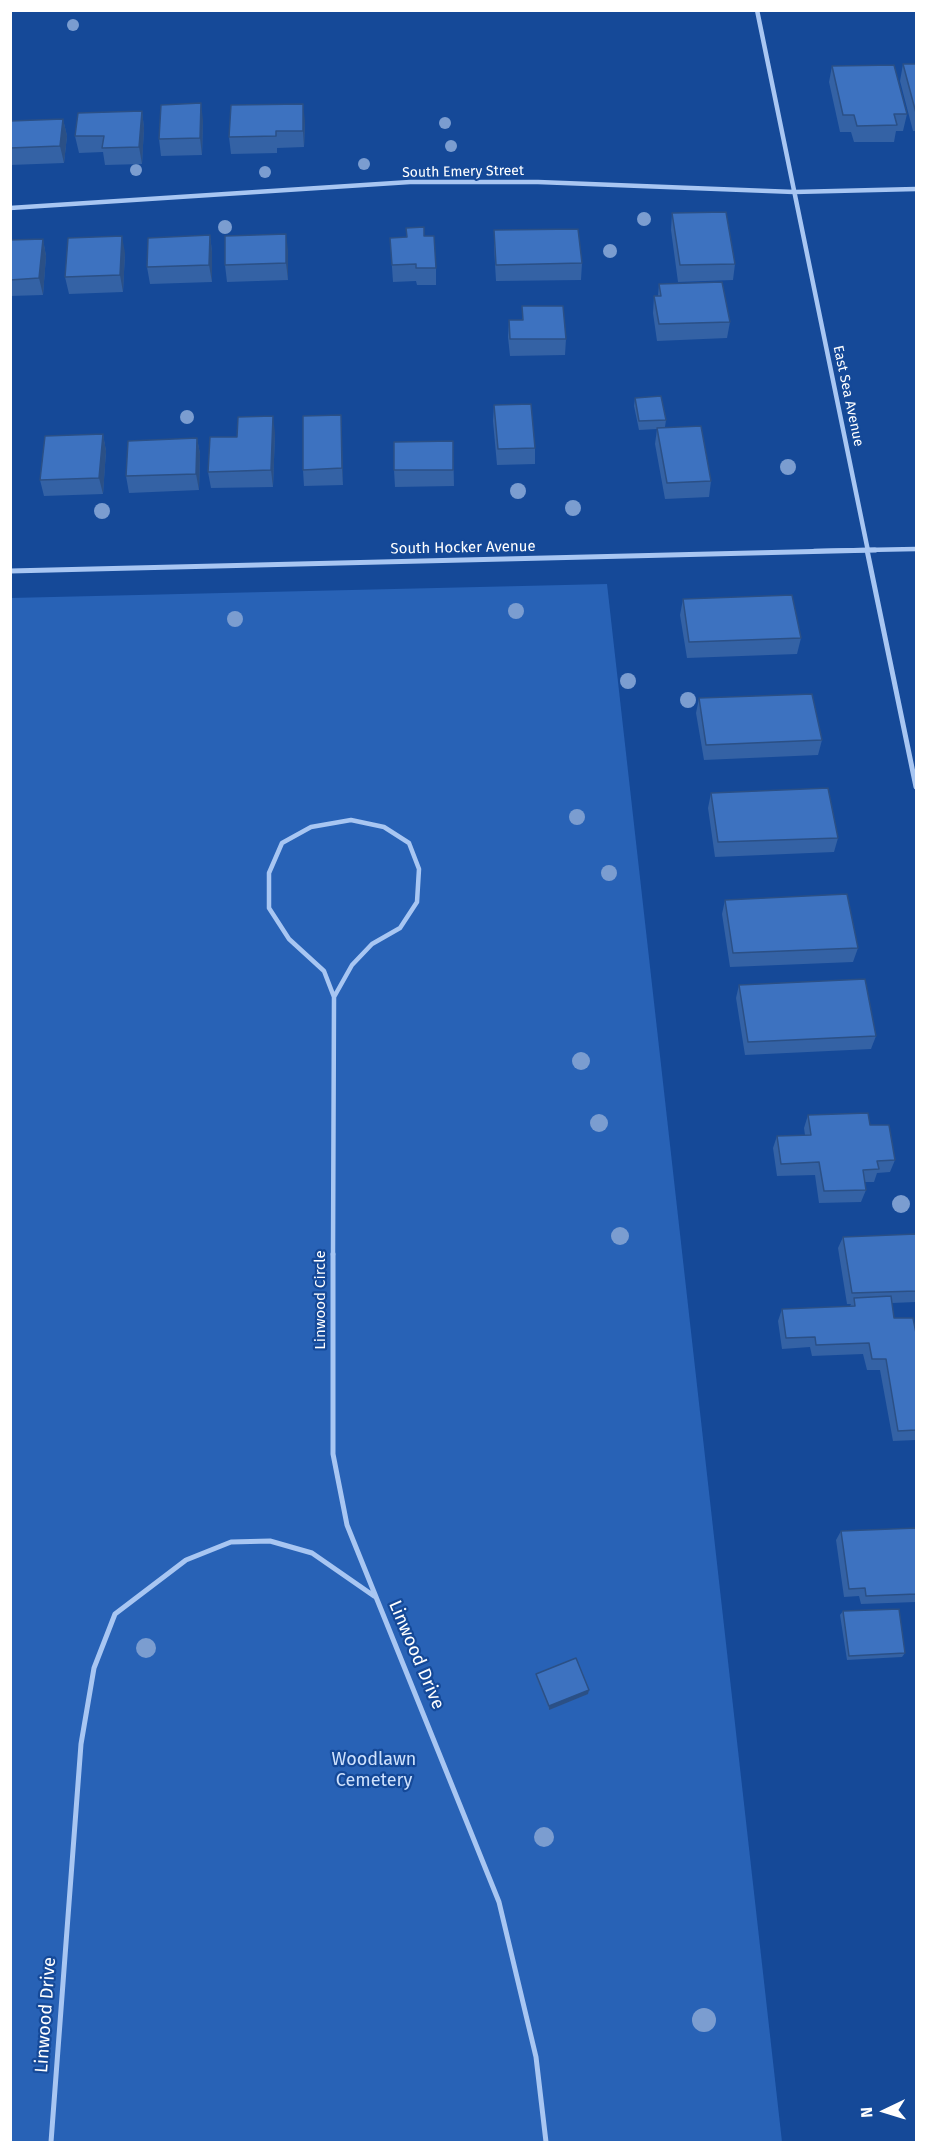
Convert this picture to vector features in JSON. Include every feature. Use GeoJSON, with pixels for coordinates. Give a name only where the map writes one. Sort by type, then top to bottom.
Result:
{"type":"FeatureCollection","features":[{"type":"Feature","properties":{"kind":"street","name":"East Sea Avenue"},"geometry":{"type":"LineString","coordinates":[[757,10],[916,787]]}},
{"type":"Feature","properties":{"kind":"street","name":"South Emery Street"},"geometry":{"type":"LineString","coordinates":[[10,208],[410,183],[538,182],[794,192],[916,189]]}},
{"type":"Feature","properties":{"kind":"street","name":"South Hocker Avenue"},"geometry":{"type":"LineString","coordinates":[[10,571],[916,549]]}},
{"type":"Feature","properties":{"kind":"lane","name":"Linwood Circle"},"geometry":{"type":"LineString","coordinates":[[334,997],[352,965],[372,944],[400,928],[417,902],[419,869],[409,843],[384,827],[351,820],[311,827],[282,843],[269,873],[269,908],[289,939],[324,971],[334,997],[333,1454],[347,1526],[374,1596]]}},
{"type":"Feature","properties":{"kind":"lane","name":"Linwood Drive"},"geometry":{"type":"LineString","coordinates":[[51,2142],[81,1744],[94,1668],[115,1614],[186,1560],[231,1542],[270,1541],[312,1553],[374,1596],[431,1729],[499,1902],[536,2057],[546,2142]]}},
{"type":"Feature","properties":{"kind":"green space","name":"Woodlawn Cemetery"},"geometry":{"type":"Polygon","coordinates":[[[607,584],[782,2142],[11,2142],[10,598],[607,584]]]}},
{"type":"Feature","properties":{"kind":"building"},"geometry":{"type":"Polygon","coordinates":[[[903,64],[916,64],[916,113],[903,64]]]}},
{"type":"Feature","properties":{"kind":"building"},"geometry":{"type":"Polygon","coordinates":[[[894,65],[907,114],[894,114],[897,125],[857,126],[854,115],[843,115],[832,66],[894,65]]]}},
{"type":"Feature","properties":{"kind":"building"},"geometry":{"type":"Polygon","coordinates":[[[201,103],[200,138],[159,139],[161,105],[201,103]]]}},
{"type":"Feature","properties":{"kind":"building"},"geometry":{"type":"Polygon","coordinates":[[[303,104],[303,131],[276,131],[276,136],[229,137],[231,105],[303,104]]]}},
{"type":"Feature","properties":{"kind":"building"},"geometry":{"type":"Polygon","coordinates":[[[142,111],[139,147],[102,148],[104,136],[75,136],[78,113],[142,111]]]}},
{"type":"Feature","properties":{"kind":"building"},"geometry":{"type":"Polygon","coordinates":[[[63,119],[60,146],[10,148],[10,121],[63,119]]]}},
{"type":"Feature","properties":{"kind":"building"},"geometry":{"type":"Polygon","coordinates":[[[726,212],[735,264],[680,265],[672,213],[726,212]]]}},
{"type":"Feature","properties":{"kind":"building"},"geometry":{"type":"Polygon","coordinates":[[[424,227],[424,236],[434,236],[436,268],[416,268],[416,264],[392,265],[390,238],[407,237],[406,228],[424,227]]]}},
{"type":"Feature","properties":{"kind":"building"},"geometry":{"type":"Polygon","coordinates":[[[578,229],[582,263],[496,265],[494,230],[578,229]]]}},
{"type":"Feature","properties":{"kind":"building"},"geometry":{"type":"Polygon","coordinates":[[[286,234],[286,263],[225,265],[225,236],[286,234]]]}},
{"type":"Feature","properties":{"kind":"building"},"geometry":{"type":"Polygon","coordinates":[[[210,235],[209,265],[147,267],[148,238],[210,235]]]}},
{"type":"Feature","properties":{"kind":"building"},"geometry":{"type":"Polygon","coordinates":[[[122,236],[120,275],[65,277],[68,238],[122,236]]]}},
{"type":"Feature","properties":{"kind":"building"},"geometry":{"type":"Polygon","coordinates":[[[43,239],[39,278],[10,280],[10,240],[43,239]]]}},
{"type":"Feature","properties":{"kind":"building"},"geometry":{"type":"Polygon","coordinates":[[[722,282],[730,322],[659,324],[654,296],[661,296],[659,284],[722,282]]]}},
{"type":"Feature","properties":{"kind":"building"},"geometry":{"type":"Polygon","coordinates":[[[522,306],[563,306],[566,339],[510,339],[509,320],[523,320],[522,306]]]}},
{"type":"Feature","properties":{"kind":"building"},"geometry":{"type":"Polygon","coordinates":[[[661,396],[666,420],[639,421],[635,398],[661,396]]]}},
{"type":"Feature","properties":{"kind":"building"},"geometry":{"type":"Polygon","coordinates":[[[531,404],[535,448],[498,449],[494,405],[531,404]]]}},
{"type":"Feature","properties":{"kind":"building"},"geometry":{"type":"Polygon","coordinates":[[[341,415],[342,468],[303,470],[303,416],[341,415]]]}},
{"type":"Feature","properties":{"kind":"building"},"geometry":{"type":"Polygon","coordinates":[[[273,416],[271,470],[208,472],[210,437],[237,437],[238,417],[273,416]]]}},
{"type":"Feature","properties":{"kind":"building"},"geometry":{"type":"Polygon","coordinates":[[[701,426],[711,481],[667,483],[657,428],[701,426]]]}},
{"type":"Feature","properties":{"kind":"building"},"geometry":{"type":"Polygon","coordinates":[[[103,434],[99,478],[40,480],[45,436],[103,434]]]}},
{"type":"Feature","properties":{"kind":"building"},"geometry":{"type":"Polygon","coordinates":[[[197,438],[196,474],[126,476],[128,441],[197,438]]]}},
{"type":"Feature","properties":{"kind":"building"},"geometry":{"type":"Polygon","coordinates":[[[453,441],[453,470],[394,470],[394,442],[453,441]]]}},
{"type":"Feature","properties":{"kind":"building"},"geometry":{"type":"Polygon","coordinates":[[[792,595],[801,638],[689,642],[683,599],[792,595]]]}},
{"type":"Feature","properties":{"kind":"building"},"geometry":{"type":"Polygon","coordinates":[[[812,694],[822,740],[706,745],[699,698],[812,694]]]}},
{"type":"Feature","properties":{"kind":"building"},"geometry":{"type":"Polygon","coordinates":[[[828,788],[838,838],[718,842],[711,793],[828,788]]]}},
{"type":"Feature","properties":{"kind":"building"},"geometry":{"type":"Polygon","coordinates":[[[847,894],[858,948],[733,953],[725,900],[847,894]]]}},
{"type":"Feature","properties":{"kind":"building"},"geometry":{"type":"Polygon","coordinates":[[[865,979],[876,1036],[748,1042],[739,985],[865,979]]]}},
{"type":"Feature","properties":{"kind":"building"},"geometry":{"type":"Polygon","coordinates":[[[868,1113],[870,1125],[889,1125],[895,1160],[877,1161],[879,1169],[863,1170],[866,1190],[824,1191],[819,1162],[781,1164],[777,1136],[811,1135],[808,1115],[868,1113]]]}},
{"type":"Feature","properties":{"kind":"building"},"geometry":{"type":"Polygon","coordinates":[[[916,1234],[916,1291],[852,1293],[843,1237],[916,1234]]]}},
{"type":"Feature","properties":{"kind":"building"},"geometry":{"type":"Polygon","coordinates":[[[891,1296],[894,1318],[913,1318],[916,1333],[916,1430],[898,1431],[886,1359],[872,1359],[869,1343],[816,1345],[815,1337],[786,1338],[782,1309],[855,1306],[854,1298],[891,1296]]]}},
{"type":"Feature","properties":{"kind":"building"},"geometry":{"type":"Polygon","coordinates":[[[916,1528],[916,1594],[866,1596],[865,1588],[849,1589],[841,1531],[916,1528]]]}},
{"type":"Feature","properties":{"kind":"building"},"geometry":{"type":"Polygon","coordinates":[[[899,1609],[905,1653],[849,1656],[843,1611],[899,1609]]]}},
{"type":"Feature","properties":{"kind":"building"},"geometry":{"type":"Polygon","coordinates":[[[576,1658],[589,1690],[549,1706],[536,1674],[576,1658]]]}}]}
